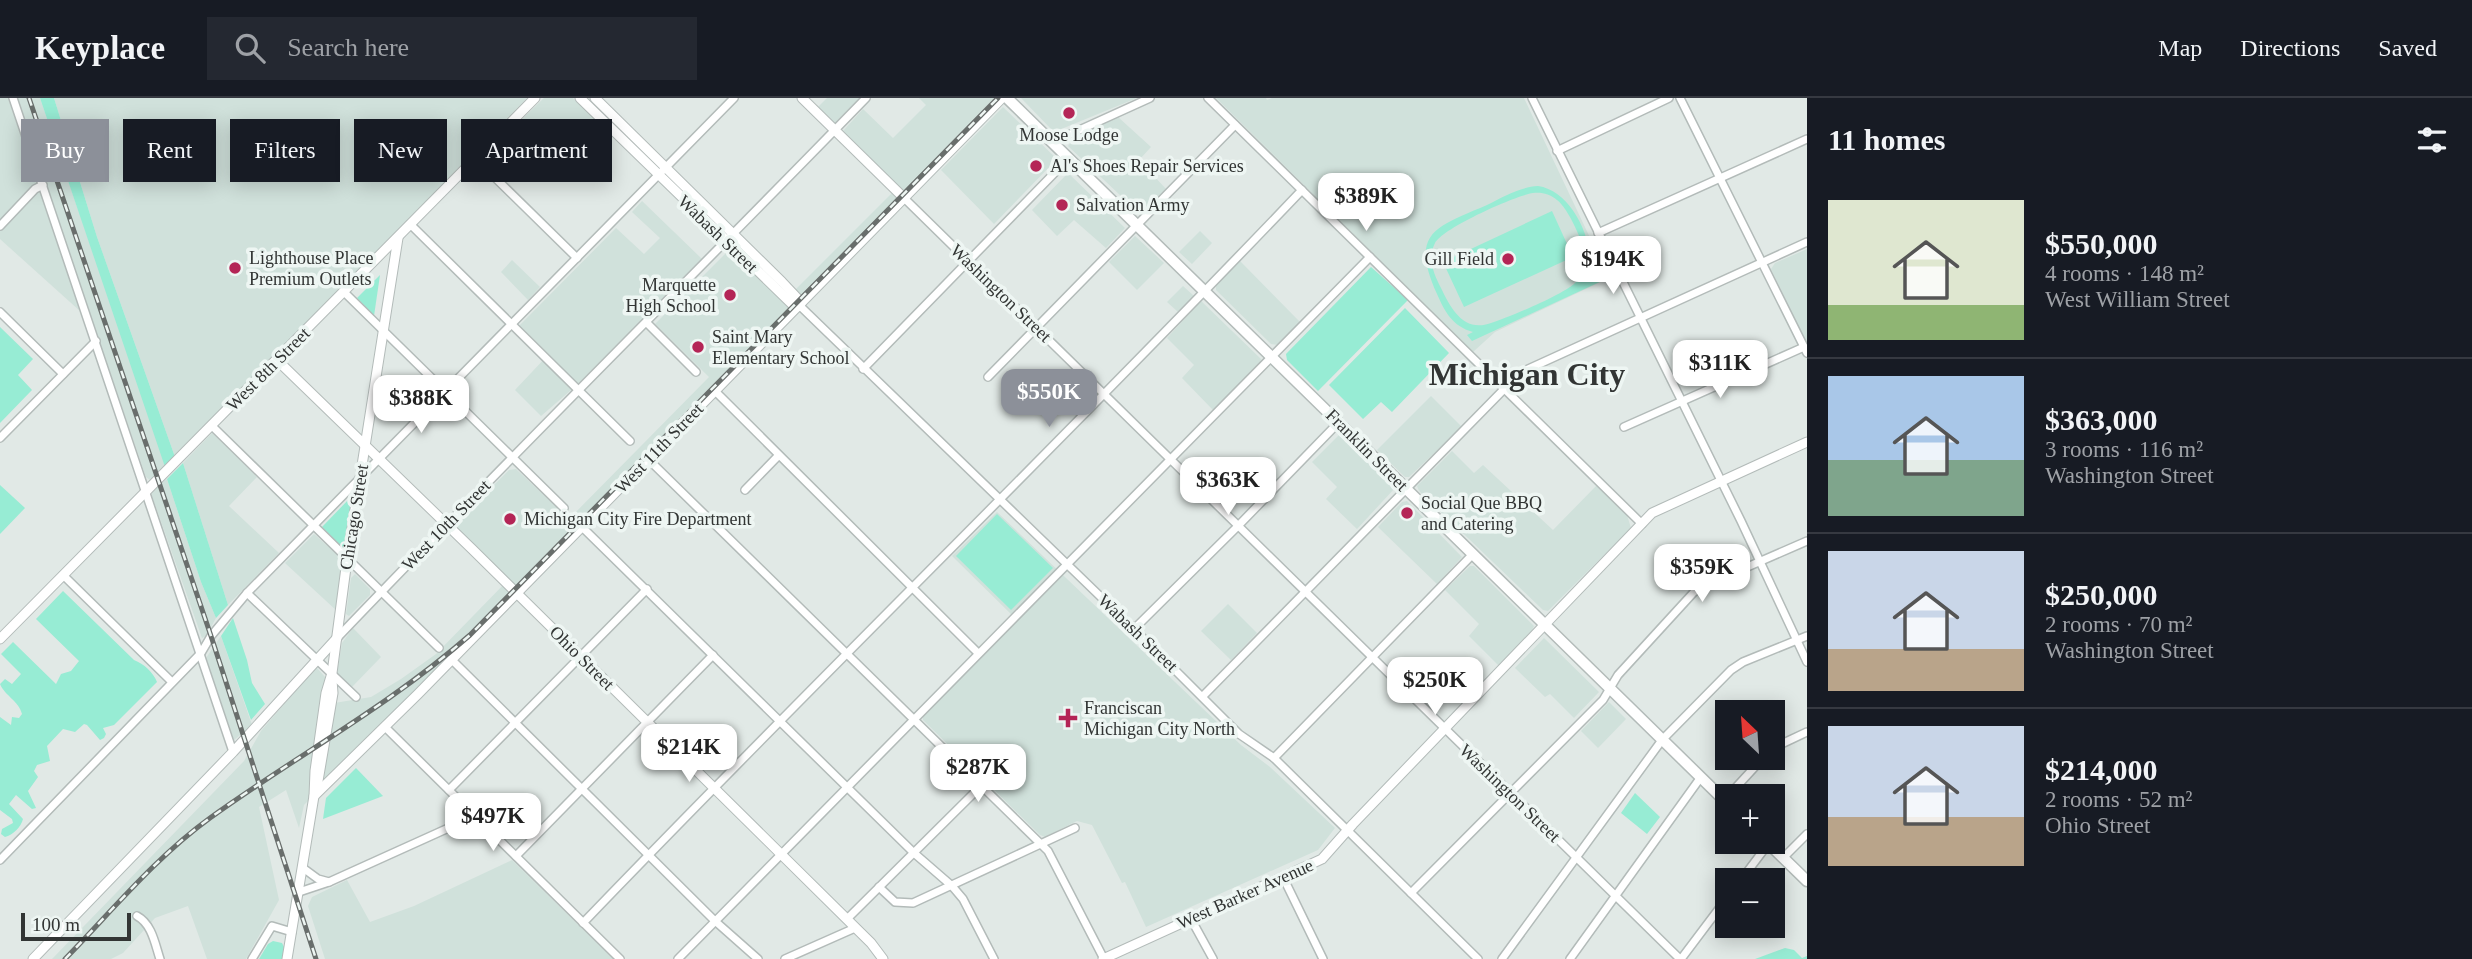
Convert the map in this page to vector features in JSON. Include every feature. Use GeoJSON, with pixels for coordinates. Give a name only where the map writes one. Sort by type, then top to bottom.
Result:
{"type":"FeatureCollection","features":[{"type":"Feature","properties":{"kind":"main road","name":"Franklin Street"},"geometry":{"type":"LineString","coordinates":[[1005,98],[1715,789]]}},
{"type":"Feature","properties":{"kind":"main road"},"geometry":{"type":"LineString","coordinates":[[1779,854],[1807,881]]}},
{"type":"Feature","properties":{"kind":"street"},"geometry":{"type":"LineString","coordinates":[[13,98],[233,752]]}},
{"type":"Feature","properties":{"kind":"street","name":"West 8th Street"},"geometry":{"type":"LineString","coordinates":[[514,119],[535,98]]}},
{"type":"Feature","properties":{"kind":"street","name":"Wabash Street"},"geometry":{"type":"LineString","coordinates":[[580,98],[794,306],[800,306]]}},
{"type":"Feature","properties":{"kind":"street","name":"Wabash Street"},"geometry":{"type":"LineString","coordinates":[[596,98],[733,233],[863,369],[1134,629],[1239,734],[1274,758],[1478,959]]}},
{"type":"Feature","properties":{"kind":"street"},"geometry":{"type":"LineString","coordinates":[[0,860],[201,653],[211,636],[247,593],[734,98]]}},
{"type":"Feature","properties":{"kind":"street","name":"Washington Street"},"geometry":{"type":"LineString","coordinates":[[802,98],[1680,959]]}},
{"type":"Feature","properties":{"kind":"street","name":"West 10th Street"},"geometry":{"type":"LineString","coordinates":[[33,959],[233,752],[380,592],[866,98]]}},
{"type":"Feature","properties":{"kind":"street","name":"West 11th Street"},"geometry":{"type":"LineString","coordinates":[[314,796],[386,727],[1005,98]]}},
{"type":"Feature","properties":{"kind":"street"},"geometry":{"type":"LineString","coordinates":[[1053,142],[1150,98]]}},
{"type":"Feature","properties":{"kind":"street"},"geometry":{"type":"LineString","coordinates":[[1208,98],[1642,524]]}},
{"type":"Feature","properties":{"kind":"street"},"geometry":{"type":"LineString","coordinates":[[1532,98],[1722,481],[1807,662]]}},
{"type":"Feature","properties":{"kind":"street"},"geometry":{"type":"LineString","coordinates":[[1557,151],[1669,98]]}},
{"type":"Feature","properties":{"kind":"street"},"geometry":{"type":"LineString","coordinates":[[1624,427],[1806,350],[1680,98]]}},
{"type":"Feature","properties":{"kind":"street"},"geometry":{"type":"LineString","coordinates":[[988,377],[1236,125]]}},
{"type":"Feature","properties":{"kind":"street"},"geometry":{"type":"LineString","coordinates":[[1598,233],[1807,139]]}},
{"type":"Feature","properties":{"kind":"street"},"geometry":{"type":"LineString","coordinates":[[863,369],[1069,158]]}},
{"type":"Feature","properties":{"kind":"street","name":"West 8th Street"},"geometry":{"type":"LineString","coordinates":[[0,639],[461,172]]}},
{"type":"Feature","properties":{"kind":"street"},"geometry":{"type":"LineString","coordinates":[[499,182],[577,258]]}},
{"type":"Feature","properties":{"kind":"street"},"geometry":{"type":"LineString","coordinates":[[0,226],[43,185]]}},
{"type":"Feature","properties":{"kind":"street"},"geometry":{"type":"LineString","coordinates":[[583,922],[1302,190]]}},
{"type":"Feature","properties":{"kind":"street"},"geometry":{"type":"LineString","coordinates":[[410,224],[630,441]]}},
{"type":"Feature","properties":{"kind":"street","name":"Chicago Street"},"geometry":{"type":"LineString","coordinates":[[288,959],[314,796],[326,693],[338,637],[347,559],[398,237]]}},
{"type":"Feature","properties":{"kind":"street"},"geometry":{"type":"LineString","coordinates":[[1203,696],[1504,389],[1526,370],[1807,242]]}},
{"type":"Feature","properties":{"kind":"street"},"geometry":{"type":"LineString","coordinates":[[678,959],[1370,257]]}},
{"type":"Feature","properties":{"kind":"street"},"geometry":{"type":"LineString","coordinates":[[344,292],[564,509]]}},
{"type":"Feature","properties":{"kind":"street"},"geometry":{"type":"LineString","coordinates":[[0,312],[63,374]]}},
{"type":"Feature","properties":{"kind":"street"},"geometry":{"type":"LineString","coordinates":[[647,323],[696,372]]}},
{"type":"Feature","properties":{"kind":"street"},"geometry":{"type":"LineString","coordinates":[[0,438],[96,341]]}},
{"type":"Feature","properties":{"kind":"street","name":"Ohio Street"},"geometry":{"type":"LineString","coordinates":[[277,360],[517,592],[871,943],[883,959]]}},
{"type":"Feature","properties":{"kind":"street"},"geometry":{"type":"LineString","coordinates":[[715,391],[978,653]]}},
{"type":"Feature","properties":{"kind":"street"},"geometry":{"type":"LineString","coordinates":[[1134,629],[1339,422]]}},
{"type":"Feature","properties":{"kind":"street"},"geometry":{"type":"LineString","coordinates":[[212,426],[439,648]]}},
{"type":"Feature","properties":{"kind":"street","name":"West Barker Avenue"},"geometry":{"type":"LineString","coordinates":[[1104,959],[1322,859],[1642,524],[1662,507],[1807,442]]}},
{"type":"Feature","properties":{"kind":"street"},"geometry":{"type":"LineString","coordinates":[[745,490],[778,456]]}},
{"type":"Feature","properties":{"kind":"street"},"geometry":{"type":"LineString","coordinates":[[648,458],[1048,851],[1104,959]]}},
{"type":"Feature","properties":{"kind":"street"},"geometry":{"type":"LineString","coordinates":[[582,527],[914,853],[952,886],[963,898],[994,959]]}},
{"type":"Feature","properties":{"kind":"street"},"geometry":{"type":"LineString","coordinates":[[1411,893],[1603,700],[1618,675],[1695,592],[1807,541]]}},
{"type":"Feature","properties":{"kind":"street"},"geometry":{"type":"LineString","coordinates":[[1274,758],[1473,554]]}},
{"type":"Feature","properties":{"kind":"street"},"geometry":{"type":"LineString","coordinates":[[63,575],[172,682]]}},
{"type":"Feature","properties":{"kind":"street"},"geometry":{"type":"LineString","coordinates":[[449,790],[647,589]]}},
{"type":"Feature","properties":{"kind":"street"},"geometry":{"type":"LineString","coordinates":[[247,593],[356,697]]}},
{"type":"Feature","properties":{"kind":"street"},"geometry":{"type":"LineString","coordinates":[[1502,959],[1662,740],[1731,670],[1743,662],[1807,636]]}},
{"type":"Feature","properties":{"kind":"street"},"geometry":{"type":"LineString","coordinates":[[516,856],[713,655]]}},
{"type":"Feature","properties":{"kind":"street"},"geometry":{"type":"LineString","coordinates":[[451,659],[715,921],[758,959]]}},
{"type":"Feature","properties":{"kind":"street"},"geometry":{"type":"LineString","coordinates":[[386,727],[620,959]]}},
{"type":"Feature","properties":{"kind":"street"},"geometry":{"type":"LineString","coordinates":[[1785,742],[1807,732]]}},
{"type":"Feature","properties":{"kind":"street"},"geometry":{"type":"LineString","coordinates":[[1740,784],[1752,770]]}},
{"type":"Feature","properties":{"kind":"street"},"geometry":{"type":"LineString","coordinates":[[1570,959],[1701,777]]}},
{"type":"Feature","properties":{"kind":"street"},"geometry":{"type":"LineString","coordinates":[[846,919],[980,787]]}},
{"type":"Feature","properties":{"kind":"street"},"geometry":{"type":"LineString","coordinates":[[299,892],[329,882],[475,816]]}},
{"type":"Feature","properties":{"kind":"street"},"geometry":{"type":"LineString","coordinates":[[879,887],[895,902],[913,904],[1075,828]]}},
{"type":"Feature","properties":{"kind":"street"},"geometry":{"type":"LineString","coordinates":[[1783,858],[1807,834]]}},
{"type":"Feature","properties":{"kind":"street"},"geometry":{"type":"LineString","coordinates":[[303,868],[318,879],[329,882]]}},
{"type":"Feature","properties":{"kind":"street"},"geometry":{"type":"LineString","coordinates":[[1283,877],[1323,959]]}},
{"type":"Feature","properties":{"kind":"street"},"geometry":{"type":"LineString","coordinates":[[1680,959],[1715,914]]}},
{"type":"Feature","properties":{"kind":"street"},"geometry":{"type":"LineString","coordinates":[[137,916],[143,919],[149,928],[160,959]]}},
{"type":"Feature","properties":{"kind":"street"},"geometry":{"type":"LineString","coordinates":[[1191,919],[1213,959]]}},
{"type":"Feature","properties":{"kind":"street"},"geometry":{"type":"LineString","coordinates":[[252,959],[272,926],[292,932]]}},
{"type":"Feature","properties":{"kind":"street"},"geometry":{"type":"LineString","coordinates":[[785,959],[855,928]]}},
{"type":"Feature","properties":{"kind":"shaded area"},"geometry":{"type":"Polygon","coordinates":[[[0,98],[8,98],[21,136],[21,182],[36,182],[80,311],[0,239],[0,98]]]}},
{"type":"Feature","properties":{"kind":"shaded area"},"geometry":{"type":"Polygon","coordinates":[[[16,98],[40,98],[47,119],[23,119],[16,98]]]}},
{"type":"Feature","properties":{"kind":"shaded area","name":"Lighthouse Place Premium Outlets"},"geometry":{"type":"Polygon","coordinates":[[[54,98],[527,98],[506,119],[461,119],[461,165],[447,180],[447,119],[354,119],[354,182],[445,182],[175,457],[80,182],[109,182],[109,119],[60,119],[54,98]]]}},
{"type":"Feature","properties":{"kind":"shaded area"},"geometry":{"type":"Polygon","coordinates":[[[544,98],[573,98],[595,119],[522,119],[544,98]]]}},
{"type":"Feature","properties":{"kind":"shaded area"},"geometry":{"type":"Polygon","coordinates":[[[827,98],[860,98],[834,124],[817,108],[827,98]]]}},
{"type":"Feature","properties":{"kind":"shaded area"},"geometry":{"type":"Polygon","coordinates":[[[919,98],[1001,98],[304,805],[299,828],[286,790],[259,807],[279,900],[246,959],[207,959],[188,906],[155,918],[123,953],[111,959],[52,959],[244,761],[261,731],[316,667],[326,678],[322,705],[371,697],[436,654],[509,579],[457,528],[458,521],[509,470],[516,469],[569,519],[709,377],[655,324],[729,250],[784,301],[898,187],[843,131],[863,109],[893,138],[926,105],[919,98]]]}},
{"type":"Feature","properties":{"kind":"shaded area"},"geometry":{"type":"Polygon","coordinates":[[[1021,98],[1137,98],[1054,132],[1021,98]]]}},
{"type":"Feature","properties":{"kind":"shaded area"},"geometry":{"type":"Polygon","coordinates":[[[1216,98],[1524,98],[1609,278],[1495,332],[1473,352],[1216,98]]]}},
{"type":"Feature","properties":{"kind":"shaded area"},"geometry":{"type":"Polygon","coordinates":[[[1003,107],[1057,159],[994,224],[941,170],[1003,107]]]}},
{"type":"Feature","properties":{"kind":"shaded area"},"geometry":{"type":"Polygon","coordinates":[[[1118,117],[1151,147],[1139,160],[1166,189],[1139,213],[1068,146],[1077,136],[1118,117]]]}},
{"type":"Feature","properties":{"kind":"shaded area"},"geometry":{"type":"Polygon","coordinates":[[[1068,173],[1125,228],[1106,248],[1074,220],[1057,236],[1032,210],[1068,173]]]}},
{"type":"Feature","properties":{"kind":"shaded area"},"geometry":{"type":"Polygon","coordinates":[[[45,182],[69,182],[165,467],[150,480],[146,477],[45,182]]]}},
{"type":"Feature","properties":{"kind":"shaded area"},"geometry":{"type":"Polygon","coordinates":[[[642,201],[702,259],[578,384],[541,416],[515,390],[548,355],[519,326],[616,228],[644,254],[660,238],[632,212],[642,201]]]}},
{"type":"Feature","properties":{"kind":"shaded area"},"geometry":{"type":"Polygon","coordinates":[[[1200,231],[1212,243],[1192,264],[1179,252],[1200,231]]]}},
{"type":"Feature","properties":{"kind":"shaded area"},"geometry":{"type":"Polygon","coordinates":[[[1135,236],[1164,263],[1137,290],[1109,262],[1135,236]]]}},
{"type":"Feature","properties":{"kind":"shaded area"},"geometry":{"type":"Polygon","coordinates":[[[1807,249],[1807,344],[1771,269],[1775,263],[1807,249]]]}},
{"type":"Feature","properties":{"kind":"shaded area"},"geometry":{"type":"Polygon","coordinates":[[[512,260],[540,287],[528,300],[501,272],[512,260]]]}},
{"type":"Feature","properties":{"kind":"shaded area"},"geometry":{"type":"Polygon","coordinates":[[[1240,261],[1300,322],[1278,345],[1271,344],[1216,290],[1216,284],[1240,261]]]}},
{"type":"Feature","properties":{"kind":"shaded area"},"geometry":{"type":"Polygon","coordinates":[[[1183,286],[1194,296],[1178,312],[1167,302],[1183,286]]]}},
{"type":"Feature","properties":{"kind":"shaded area"},"geometry":{"type":"Polygon","coordinates":[[[1201,301],[1261,359],[1213,410],[1182,378],[1194,365],[1167,338],[1201,301]]]}},
{"type":"Feature","properties":{"kind":"shaded area"},"geometry":{"type":"Polygon","coordinates":[[[1431,396],[1462,427],[1409,477],[1405,477],[1377,450],[1431,396]]]}},
{"type":"Feature","properties":{"kind":"shaded area"},"geometry":{"type":"Polygon","coordinates":[[[212,433],[257,477],[229,506],[279,553],[228,605],[183,463],[212,433]]]}},
{"type":"Feature","properties":{"kind":"shaded area"},"geometry":{"type":"Polygon","coordinates":[[[1339,435],[1394,489],[1357,529],[1326,499],[1337,487],[1312,462],[1339,435]]]}},
{"type":"Feature","properties":{"kind":"shaded area"},"geometry":{"type":"Polygon","coordinates":[[[1452,451],[1474,473],[1483,465],[1553,530],[1597,485],[1627,515],[1631,528],[1548,611],[1543,610],[1419,491],[1417,486],[1452,451]]]}},
{"type":"Feature","properties":{"kind":"shaded area"},"geometry":{"type":"Polygon","coordinates":[[[167,479],[201,582],[216,618],[206,636],[202,638],[152,496],[152,491],[167,479]]]}},
{"type":"Feature","properties":{"kind":"shaded area"},"geometry":{"type":"Polygon","coordinates":[[[1407,501],[1462,557],[1437,584],[1378,527],[1402,502],[1407,501]]]}},
{"type":"Feature","properties":{"kind":"shaded area","name":"Franciscan Michigan City North"},"geometry":{"type":"Polygon","coordinates":[[[997,512],[1241,745],[1270,767],[1335,828],[1318,850],[1146,927],[1125,882],[1122,883],[1092,825],[1077,821],[1045,837],[1040,835],[923,720],[923,716],[1017,620],[952,556],[997,512]]]}},
{"type":"Feature","properties":{"kind":"shaded area"},"geometry":{"type":"Polygon","coordinates":[[[314,534],[343,560],[337,611],[285,563],[314,534]]]}},
{"type":"Feature","properties":{"kind":"shaded area"},"geometry":{"type":"Polygon","coordinates":[[[1470,566],[1474,566],[1534,626],[1530,635],[1499,666],[1469,636],[1479,624],[1445,590],[1470,566]]]}},
{"type":"Feature","properties":{"kind":"shaded area"},"geometry":{"type":"Polygon","coordinates":[[[355,574],[370,589],[370,595],[349,616],[346,614],[351,578],[355,574]]]}},
{"type":"Feature","properties":{"kind":"shaded area"},"geometry":{"type":"Polygon","coordinates":[[[1228,604],[1257,633],[1231,660],[1201,631],[1228,604]]]}},
{"type":"Feature","properties":{"kind":"shaded area"},"geometry":{"type":"Polygon","coordinates":[[[353,628],[381,657],[351,688],[337,673],[342,643],[353,628]]]}},
{"type":"Feature","properties":{"kind":"shaded area"},"geometry":{"type":"Polygon","coordinates":[[[221,636],[252,725],[234,740],[206,658],[221,636]]]}},
{"type":"Feature","properties":{"kind":"shaded area"},"geometry":{"type":"Polygon","coordinates":[[[1544,638],[1599,692],[1574,718],[1550,694],[1545,697],[1515,668],[1544,638]]]}},
{"type":"Feature","properties":{"kind":"shaded area"},"geometry":{"type":"Polygon","coordinates":[[[1609,702],[1626,719],[1598,748],[1581,731],[1609,702]]]}},
{"type":"Feature","properties":{"kind":"shaded area"},"geometry":{"type":"Polygon","coordinates":[[[512,860],[613,959],[325,959],[308,906],[312,897],[347,880],[370,922],[414,906],[512,860]]]}},
{"type":"Feature","properties":{"kind":"green space"},"geometry":{"type":"Polygon","coordinates":[[[40,98],[54,98],[60,119],[47,119],[40,98]]]}},
{"type":"Feature","properties":{"kind":"green space"},"geometry":{"type":"Polygon","coordinates":[[[68,182],[80,182],[175,457],[165,467],[68,182]]]}},
{"type":"Feature","properties":{"kind":"green space"},"geometry":{"type":"Polygon","coordinates":[[[1538,186],[1563,198],[1580,223],[1589,253],[1587,280],[1603,273],[1606,279],[1472,341],[1467,335],[1473,332],[1454,322],[1440,301],[1429,273],[1427,244],[1432,234],[1454,219],[1512,193],[1538,186]],[[1536,193],[1524,195],[1480,214],[1451,229],[1435,243],[1432,266],[1436,277],[1449,304],[1466,322],[1473,325],[1491,323],[1537,305],[1571,286],[1581,275],[1585,263],[1584,250],[1570,218],[1554,198],[1536,193]]]}},
{"type":"Feature","properties":{"kind":"green space","name":"Gill Field"},"geometry":{"type":"Polygon","coordinates":[[[1552,211],[1573,257],[1464,307],[1443,262],[1552,211]]]}},
{"type":"Feature","properties":{"kind":"green space"},"geometry":{"type":"Polygon","coordinates":[[[1371,267],[1408,300],[1318,391],[1287,360],[1286,354],[1371,267]]]}},
{"type":"Feature","properties":{"kind":"green space"},"geometry":{"type":"Polygon","coordinates":[[[380,275],[374,316],[357,298],[380,275]]]}},
{"type":"Feature","properties":{"kind":"green space"},"geometry":{"type":"Polygon","coordinates":[[[1405,308],[1449,353],[1392,412],[1381,402],[1363,419],[1329,385],[1405,308]]]}},
{"type":"Feature","properties":{"kind":"green space"},"geometry":{"type":"Polygon","coordinates":[[[0,327],[33,359],[18,375],[32,390],[0,423],[0,327]]]}},
{"type":"Feature","properties":{"kind":"green space"},"geometry":{"type":"Polygon","coordinates":[[[183,463],[228,605],[216,618],[201,582],[167,479],[183,463]]]}},
{"type":"Feature","properties":{"kind":"green space"},"geometry":{"type":"Polygon","coordinates":[[[0,485],[25,508],[0,534],[0,485]]]}},
{"type":"Feature","properties":{"kind":"green space"},"geometry":{"type":"Polygon","coordinates":[[[350,498],[352,500],[345,546],[342,547],[322,527],[350,498]]]}},
{"type":"Feature","properties":{"kind":"green space"},"geometry":{"type":"Polygon","coordinates":[[[997,514],[1053,568],[1011,610],[956,556],[997,514]]]}},
{"type":"Feature","properties":{"kind":"green space"},"geometry":{"type":"Polygon","coordinates":[[[63,591],[134,660],[148,669],[157,682],[114,725],[103,728],[106,734],[100,740],[84,724],[75,732],[63,729],[47,746],[50,761],[37,765],[34,771],[38,777],[28,791],[36,808],[32,809],[16,795],[9,804],[23,819],[16,830],[5,837],[1,834],[2,829],[13,823],[12,819],[0,810],[0,717],[11,725],[12,717],[19,718],[22,714],[0,684],[5,679],[12,684],[21,674],[1,654],[13,642],[56,684],[61,674],[71,671],[79,661],[36,619],[63,591]]]}},
{"type":"Feature","properties":{"kind":"green space"},"geometry":{"type":"Polygon","coordinates":[[[233,618],[252,683],[265,704],[251,720],[221,636],[233,618]]]}},
{"type":"Feature","properties":{"kind":"green space"},"geometry":{"type":"Polygon","coordinates":[[[356,768],[383,796],[323,819],[326,798],[356,768]]]}},
{"type":"Feature","properties":{"kind":"green space"},"geometry":{"type":"Polygon","coordinates":[[[1635,793],[1660,817],[1647,834],[1621,813],[1635,793]]]}},
{"type":"Feature","properties":{"kind":"green space"},"geometry":{"type":"Polygon","coordinates":[[[273,941],[282,943],[283,959],[259,959],[268,944],[273,941]]]}},
{"type":"Feature","properties":{"kind":"green space"},"geometry":{"type":"Polygon","coordinates":[[[1785,948],[1794,950],[1802,958],[1807,956],[1807,959],[1755,959],[1785,948]]]}},
{"type":"Feature","properties":{"kind":"railway"},"geometry":{"type":"LineString","coordinates":[[29,98],[211,636],[316,959]]}},
{"type":"Feature","properties":{"kind":"railway"},"geometry":{"type":"LineString","coordinates":[[65,959],[153,867],[190,833],[407,685],[470,635],[998,98]]}},
{"type":"Feature","properties":{"kind":"place","name":"Moose Lodge"},"geometry":{"type":"Point","coordinates":[1069,113]}},
{"type":"Feature","properties":{"kind":"place","name":"Al's Shoes Repair Services"},"geometry":{"type":"Point","coordinates":[1036,166]}},
{"type":"Feature","properties":{"kind":"place","name":"Salvation Army"},"geometry":{"type":"Point","coordinates":[1062,205]}},
{"type":"Feature","properties":{"kind":"place","name":"Gill Field"},"geometry":{"type":"Point","coordinates":[1508,259]}},
{"type":"Feature","properties":{"kind":"place","name":"Lighthouse Place Premium Outlets"},"geometry":{"type":"Point","coordinates":[235,268]}},
{"type":"Feature","properties":{"kind":"place","name":"Marquette High School"},"geometry":{"type":"Point","coordinates":[730,295]}},
{"type":"Feature","properties":{"kind":"place","name":"Saint Mary Elementary School"},"geometry":{"type":"Point","coordinates":[698,347]}},
{"type":"Feature","properties":{"kind":"place","name":"Social Que BBQ and Catering"},"geometry":{"type":"Point","coordinates":[1407,513]}},
{"type":"Feature","properties":{"kind":"place","name":"Michigan City Fire Department"},"geometry":{"type":"Point","coordinates":[510,519]}},
{"type":"Feature","properties":{"kind":"place","name":"Franciscan Michigan City North"},"geometry":{"type":"Point","coordinates":[1068,718]}},
{"type":"Feature","properties":{"kind":"district","name":"Michigan City"},"geometry":{"type":"Point","coordinates":[1527,374]}}]}
